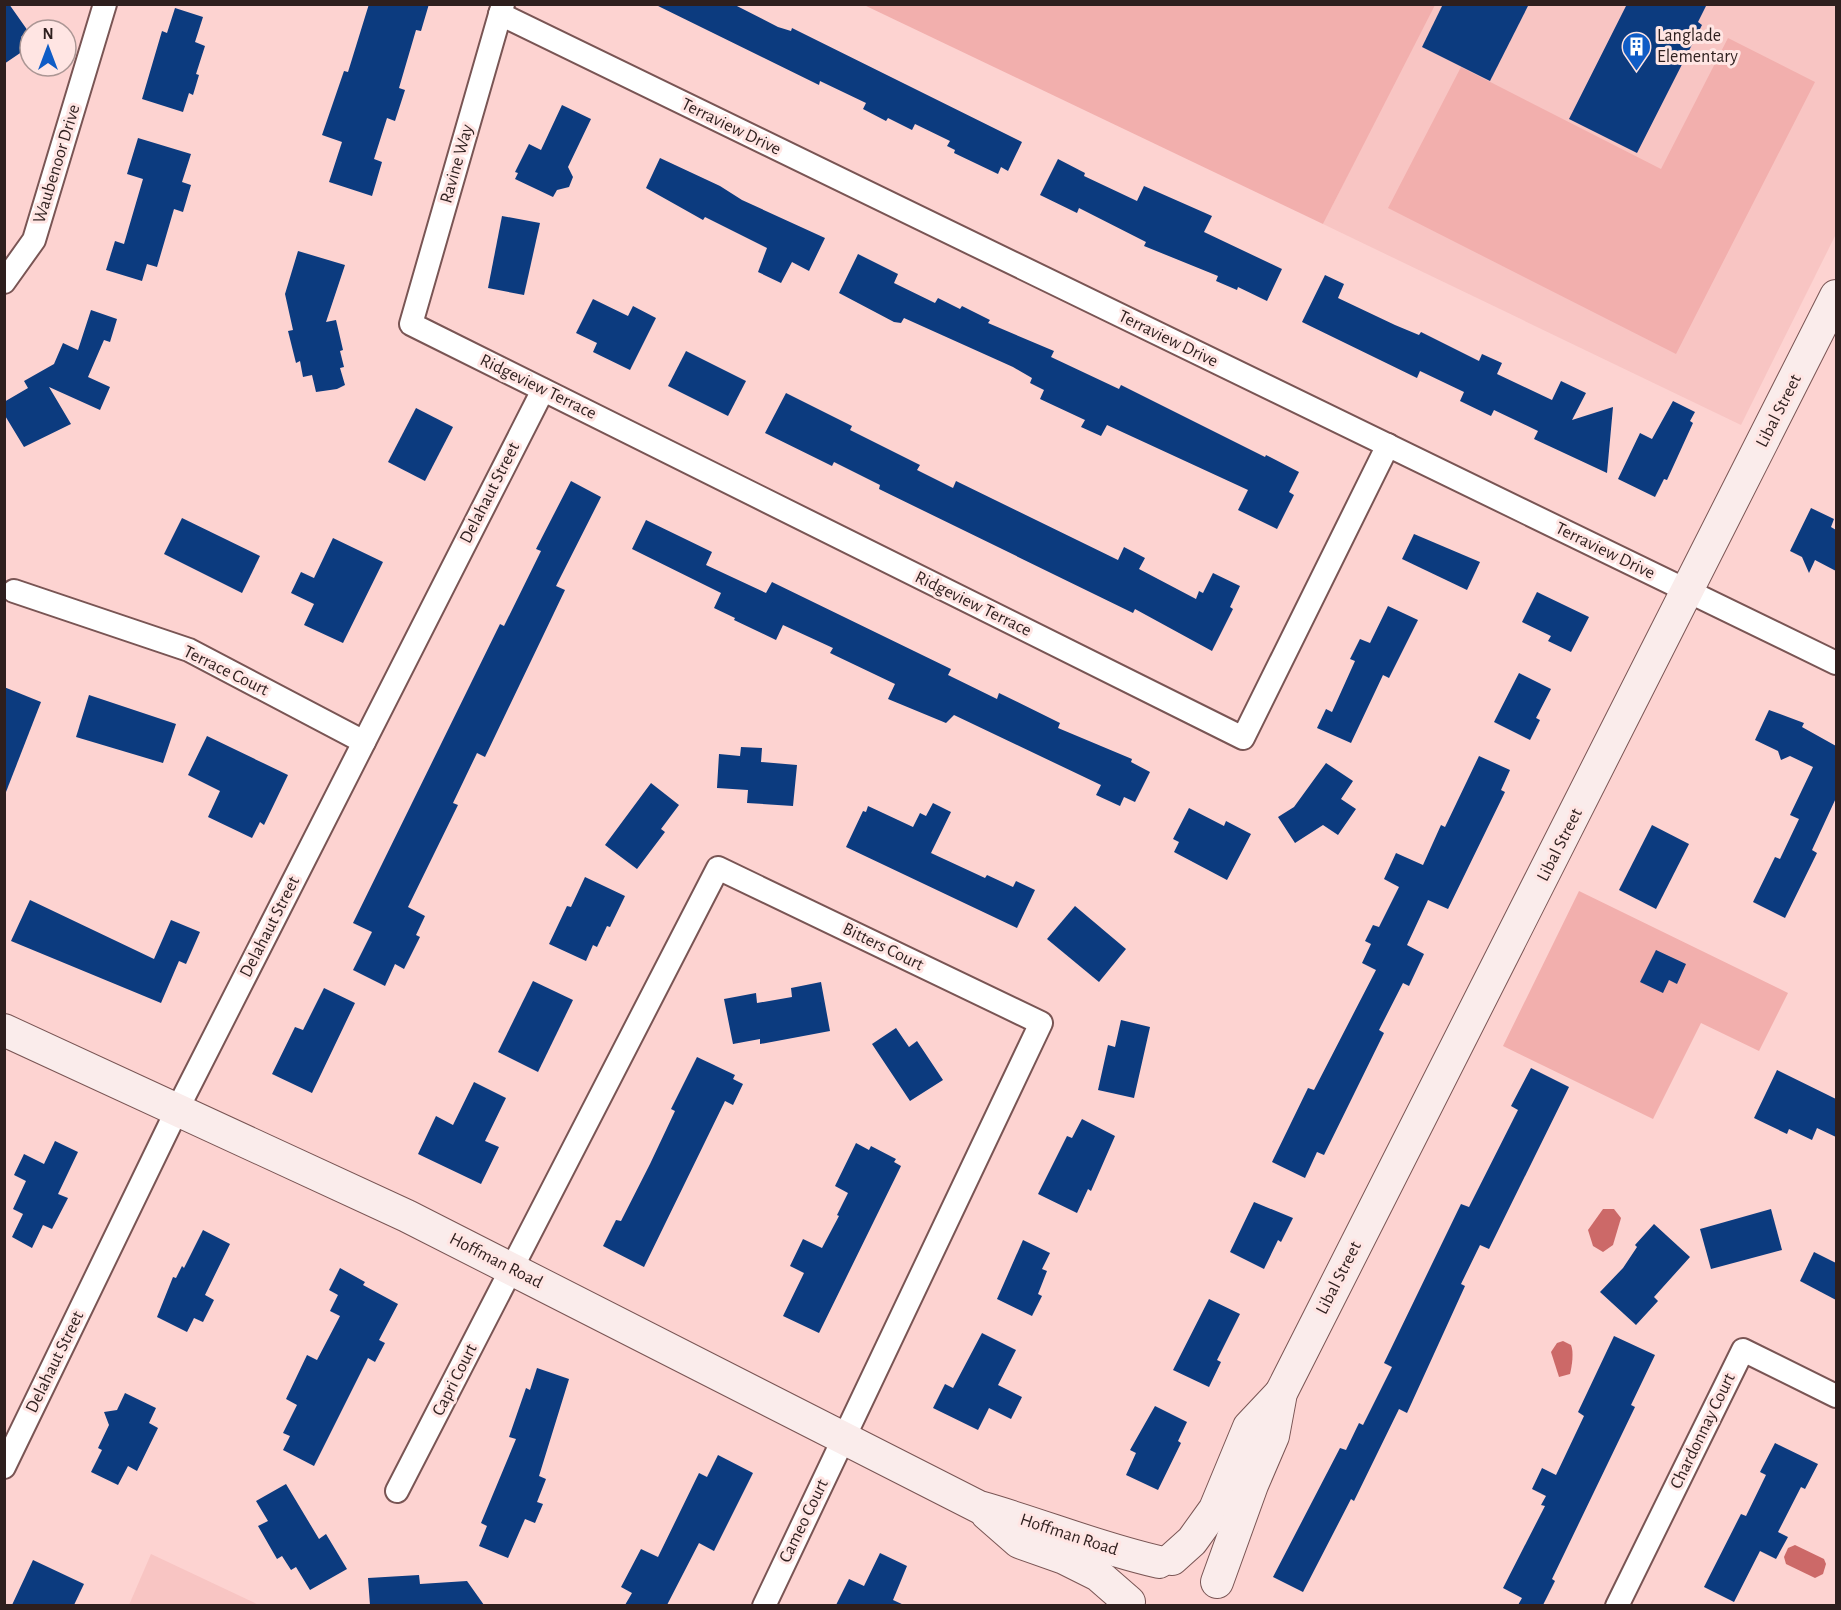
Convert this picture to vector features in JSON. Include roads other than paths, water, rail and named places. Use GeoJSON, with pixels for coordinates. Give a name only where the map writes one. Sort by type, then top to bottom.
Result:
{"type":"FeatureCollection","features":[{"type":"Feature","properties":{"kind":"street","name":"Waubenoor Drive"},"geometry":{"type":"LineString","coordinates":[[4,282],[34,240],[105,4]]}},
{"type":"Feature","properties":{"kind":"street","name":"Ravine Way"},"geometry":{"type":"LineString","coordinates":[[411,324],[502,9]]}},
{"type":"Feature","properties":{"kind":"street","name":"Terraview Drive"},"geometry":{"type":"LineString","coordinates":[[502,9],[1388,446],[1836,663]]}},
{"type":"Feature","properties":{"kind":"street","name":"Libal Street"},"geometry":{"type":"LineString","coordinates":[[1129,1604],[1138,1578],[1192,1541],[1215,1509],[1249,1427],[1281,1393],[1836,296]]}},
{"type":"Feature","properties":{"kind":"street","name":"Ridgeview Terrace"},"geometry":{"type":"LineString","coordinates":[[411,324],[1244,738],[1388,446]]}},
{"type":"Feature","properties":{"kind":"street","name":"Delahaut Street"},"geometry":{"type":"LineString","coordinates":[[4,1467],[177,1110],[543,390]]}},
{"type":"Feature","properties":{"kind":"street","name":"Terrace Court"},"geometry":{"type":"LineString","coordinates":[[14,591],[189,651],[364,742]]}},
{"type":"Feature","properties":{"kind":"street","name":"Bitters Court"},"geometry":{"type":"LineString","coordinates":[[512,1269],[718,868],[1041,1023],[844,1437]]}},
{"type":"Feature","properties":{"kind":"street","name":"Hoffman Road"},"geometry":{"type":"LineString","coordinates":[[4,1030],[407,1216],[979,1507],[1033,1523],[1110,1551],[1198,1564],[1221,1598]]}},
{"type":"Feature","properties":{"kind":"street","name":"Capri Court"},"geometry":{"type":"LineString","coordinates":[[397,1491],[512,1269]]}},
{"type":"Feature","properties":{"kind":"street","name":"Chardonnay Court"},"geometry":{"type":"LineString","coordinates":[[1617,1605],[1743,1350],[1836,1396]]}},
{"type":"Feature","properties":{"kind":"street","name":"Libal Street"},"geometry":{"type":"LineString","coordinates":[[1221,1598],[1252,1485],[1274,1436],[1281,1393]]}},
{"type":"Feature","properties":{"kind":"street","name":"Cameo Court"},"geometry":{"type":"LineString","coordinates":[[764,1605],[844,1437]]}},
{"type":"Feature","properties":{"kind":"street","name":"Hoffman Road"},"geometry":{"type":"LineString","coordinates":[[979,1507],[1019,1542],[1098,1575],[1129,1604]]}},
{"type":"Feature","properties":{"kind":"place","name":"Langlade Elementary"},"geometry":{"type":"Point","coordinates":[1636,72]}}]}
